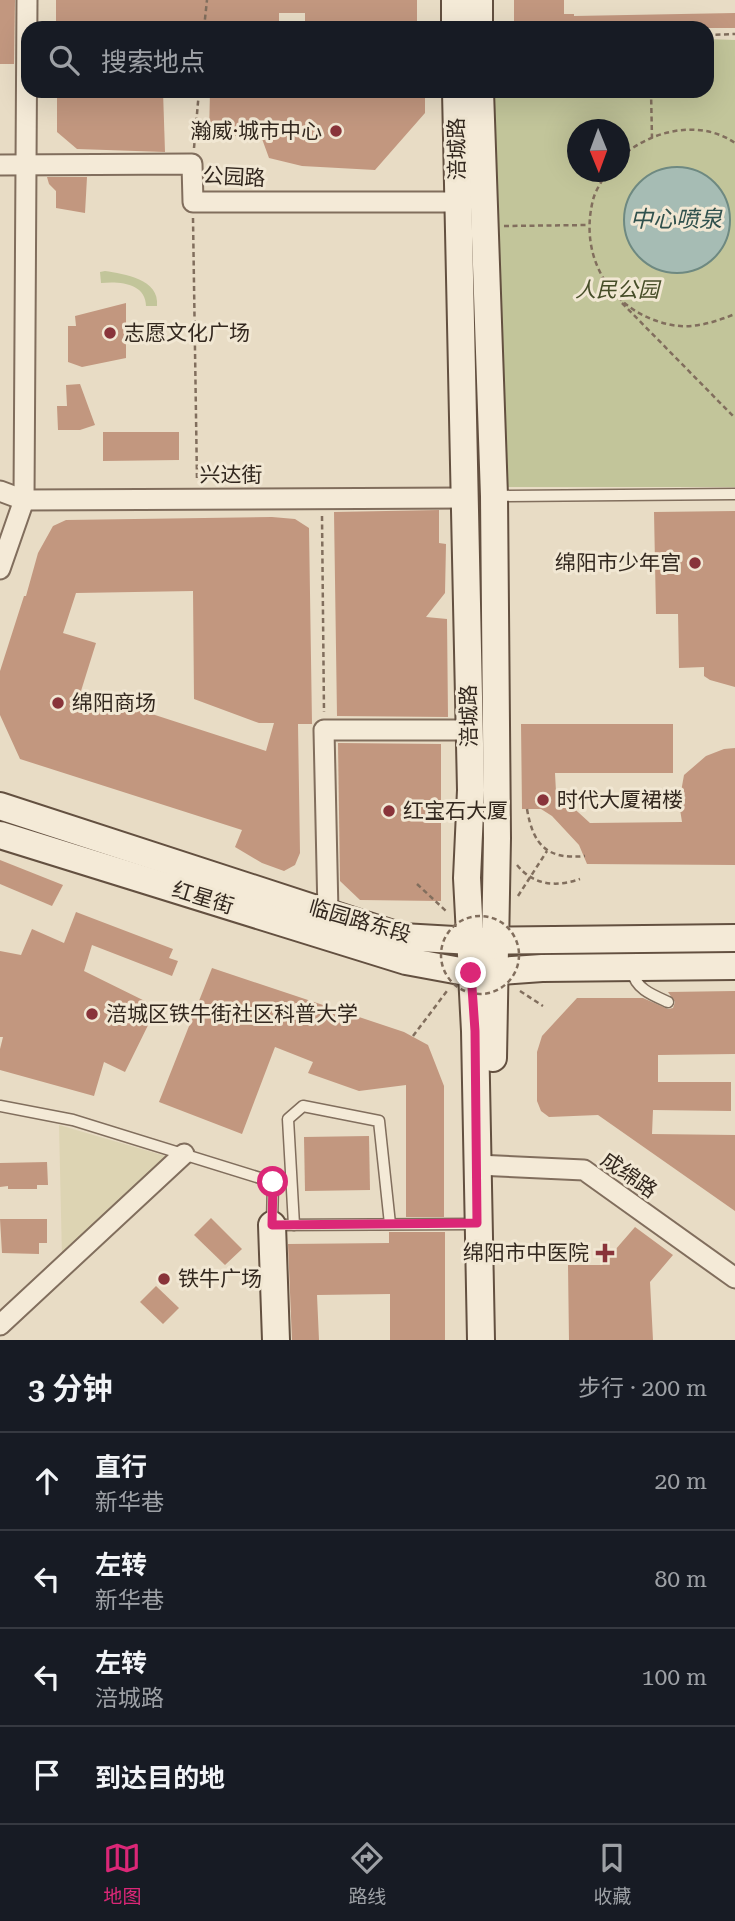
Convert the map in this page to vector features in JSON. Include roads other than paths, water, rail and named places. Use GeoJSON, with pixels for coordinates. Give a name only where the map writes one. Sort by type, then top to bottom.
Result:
{"type":"FeatureCollection","features":[{"type":"Feature","properties":{"kind":"street"},"geometry":{"type":"LineString","coordinates":[[27,0],[27,21]]}},
{"type":"Feature","properties":{"kind":"street"},"geometry":{"type":"LineString","coordinates":[[455,0],[456,21]]}},
{"type":"Feature","properties":{"kind":"street"},"geometry":{"type":"LineString","coordinates":[[479,0],[479,21]]}},
{"type":"Feature","properties":{"kind":"street"},"geometry":{"type":"LineString","coordinates":[[0,569],[24,500],[26,98]]}},
{"type":"Feature","properties":{"kind":"street","name":"涪城路"},"geometry":{"type":"LineString","coordinates":[[456,98],[471,790],[467,878],[475,935]]}},
{"type":"Feature","properties":{"kind":"street","name":"涪城路"},"geometry":{"type":"LineString","coordinates":[[480,98],[494,496],[497,838],[475,935],[473,976],[499,1340]]}},
{"type":"Feature","properties":{"kind":"street","name":"公园路"},"geometry":{"type":"LineString","coordinates":[[0,165],[192,164],[193,202],[458,202]]}},
{"type":"Feature","properties":{"kind":"street","name":"兴达街"},"geometry":{"type":"LineString","coordinates":[[0,491],[24,500],[464,498]]}},
{"type":"Feature","properties":{"kind":"street"},"geometry":{"type":"LineString","coordinates":[[328,913],[324,730],[469,730]]}},
{"type":"Feature","properties":{"kind":"street","name":"临园路东段"},"geometry":{"type":"LineString","coordinates":[[0,806],[402,937],[475,935],[735,938]]}},
{"type":"Feature","properties":{"kind":"street","name":"红星街"},"geometry":{"type":"LineString","coordinates":[[0,835],[406,961],[473,976],[542,968],[735,965]]}},
{"type":"Feature","properties":{"kind":"street"},"geometry":{"type":"LineString","coordinates":[[0,1325],[184,1154]]}},
{"type":"Feature","properties":{"kind":"street","name":"涪城路"},"geometry":{"type":"LineString","coordinates":[[481,1340],[477,1223],[486,1166]]}},
{"type":"Feature","properties":{"kind":"street","name":"成绵路"},"geometry":{"type":"LineString","coordinates":[[486,1166],[584,1170],[735,1277]]}},
{"type":"Feature","properties":{"kind":"street"},"geometry":{"type":"LineString","coordinates":[[276,1340],[283,1225]]}},
{"type":"Feature","properties":{"kind":"lane"},"geometry":{"type":"LineString","coordinates":[[494,496],[735,494]]}},
{"type":"Feature","properties":{"kind":"lane"},"geometry":{"type":"LineString","coordinates":[[631,967],[634,979],[643,989],[668,1002]]}},
{"type":"Feature","properties":{"kind":"lane"},"geometry":{"type":"LineString","coordinates":[[0,1106],[73,1120],[273,1182],[283,1225]]}},
{"type":"Feature","properties":{"kind":"lane"},"geometry":{"type":"LineString","coordinates":[[283,1225],[288,1119],[303,1106],[379,1121],[390,1224]]}},
{"type":"Feature","properties":{"kind":"lane"},"geometry":{"type":"LineString","coordinates":[[283,1225],[477,1223]]}},
{"type":"Feature","properties":{"kind":"water","name":"中心喷泉"},"geometry":{"type":"Polygon","coordinates":[[[677,167],[697,171],[715,182],[726,200],[730,220],[726,240],[715,258],[697,269],[677,273],[657,269],[639,258],[628,240],[624,220],[628,200],[639,182],[657,171],[677,167]]]}},
{"type":"Feature","properties":{"kind":"place","name":"瀚威·城市中心"},"geometry":{"type":"Point","coordinates":[336,131]}},
{"type":"Feature","properties":{"kind":"place","name":"志愿文化广场"},"geometry":{"type":"Point","coordinates":[110,333]}},
{"type":"Feature","properties":{"kind":"place","name":"绵阳市少年宫"},"geometry":{"type":"Point","coordinates":[695,563]}},
{"type":"Feature","properties":{"kind":"place","name":"绵阳商场"},"geometry":{"type":"Point","coordinates":[58,703]}},
{"type":"Feature","properties":{"kind":"place","name":"时代大厦裙楼"},"geometry":{"type":"Point","coordinates":[543,800]}},
{"type":"Feature","properties":{"kind":"place","name":"红宝石大厦"},"geometry":{"type":"Point","coordinates":[389,811]}},
{"type":"Feature","properties":{"kind":"place","name":"涪城区铁牛街社区科普大学"},"geometry":{"type":"Point","coordinates":[92,1014]}},
{"type":"Feature","properties":{"kind":"place","name":"绵阳市中医院"},"geometry":{"type":"Point","coordinates":[605,1253]}},
{"type":"Feature","properties":{"kind":"place","name":"铁牛广场"},"geometry":{"type":"Point","coordinates":[164,1279]}},
{"type":"Feature","properties":{"kind":"park label","name":"人民公园"},"geometry":{"type":"Point","coordinates":[617,290]}}]}
